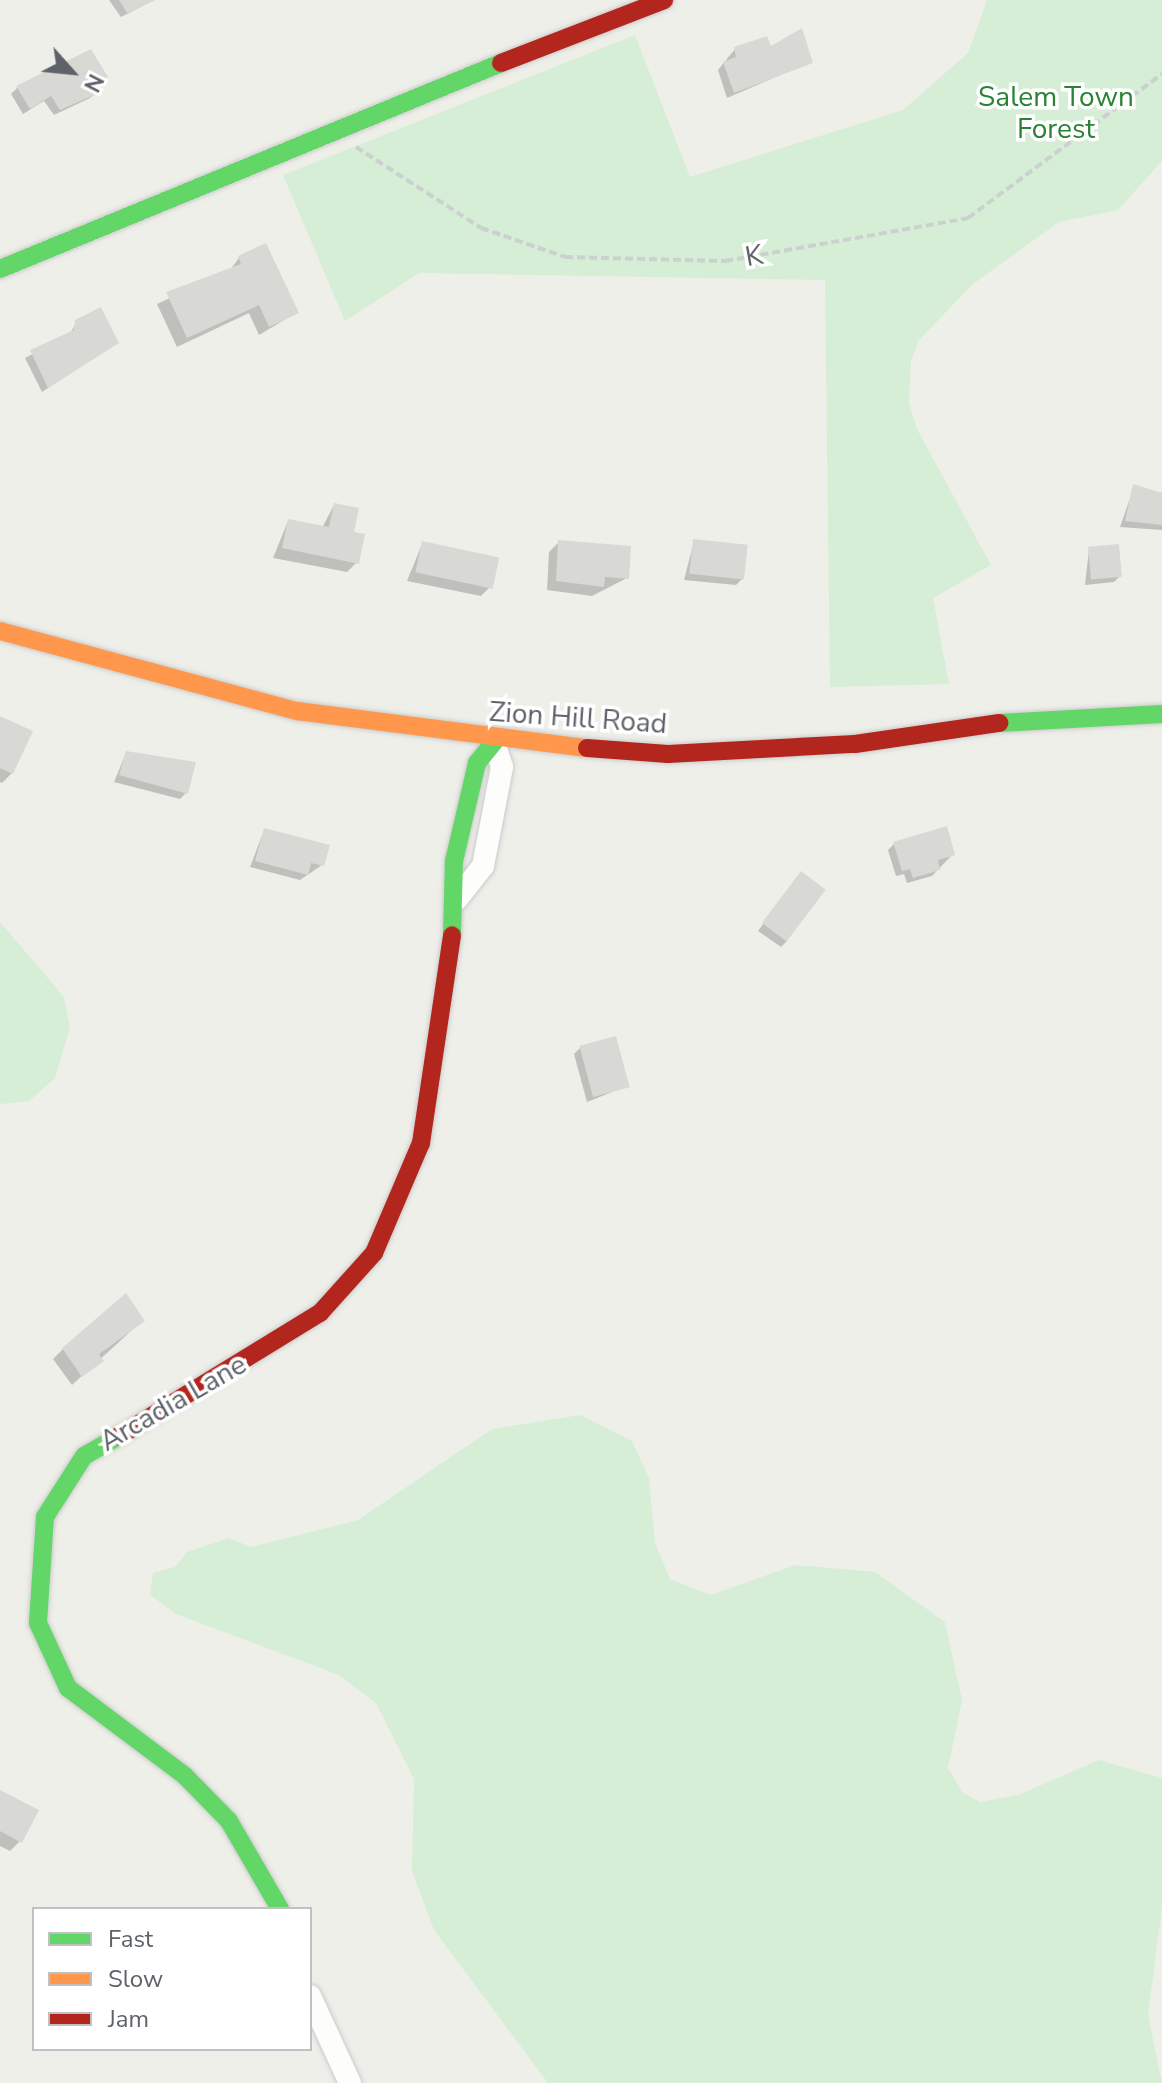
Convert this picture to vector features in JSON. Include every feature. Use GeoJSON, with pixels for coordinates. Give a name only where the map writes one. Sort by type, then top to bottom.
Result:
{"type":"FeatureCollection","features":[{"type":"Feature","properties":{"kind":"street"},"geometry":{"type":"LineString","coordinates":[[0,269],[330,130],[664,0]]}},
{"type":"Feature","properties":{"kind":"street","name":"Zion Hill Road"},"geometry":{"type":"LineString","coordinates":[[0,631],[297,711],[494,742],[668,754],[855,744],[1036,718],[1162,714]]}},
{"type":"Feature","properties":{"kind":"street","name":"Arcadia Lane"},"geometry":{"type":"LineString","coordinates":[[279,1907],[229,1821],[185,1776],[68,1688],[38,1623],[38,1550],[45,1517],[84,1456],[283,1339],[320,1313],[374,1253],[421,1143],[457,899],[483,866],[502,767],[494,742]]}},
{"type":"Feature","properties":{"kind":"street"},"geometry":{"type":"LineString","coordinates":[[312,2000],[350,2083]]}},
{"type":"Feature","properties":{"kind":"path","name":"K"},"geometry":{"type":"LineString","coordinates":[[330,130],[481,228],[565,257],[725,261],[968,218],[1162,74]]}},
{"type":"Feature","properties":{"kind":"green space","name":"Salem Town Forest"},"geometry":{"type":"Polygon","coordinates":[[[987,0],[1162,0],[1162,161],[1118,210],[1059,222],[973,284],[919,340],[911,361],[909,403],[917,429],[991,565],[933,598],[949,684],[830,687],[825,280],[419,273],[345,321],[283,175],[635,35],[690,177],[903,110],[968,53],[987,0]]]}},
{"type":"Feature","properties":{"kind":"green space"},"geometry":{"type":"Polygon","coordinates":[[[0,922],[64,997],[70,1027],[55,1078],[29,1101],[0,1104],[0,922]]]}},
{"type":"Feature","properties":{"kind":"green space"},"geometry":{"type":"Polygon","coordinates":[[[580,1415],[632,1441],[649,1478],[655,1543],[670,1579],[710,1595],[796,1565],[875,1572],[945,1622],[962,1700],[948,1768],[962,1792],[980,1802],[1018,1795],[1099,1760],[1162,1778],[1162,1907],[1148,2015],[1162,2083],[548,2083],[434,1930],[412,1871],[414,1779],[376,1703],[339,1675],[176,1614],[150,1595],[153,1573],[175,1567],[187,1552],[229,1538],[251,1547],[358,1520],[492,1429],[580,1415]]]}},
{"type":"Feature","properties":{"kind":"building"},"geometry":{"type":"Polygon","coordinates":[[[119,0],[156,0],[127,13],[119,0]]]}},
{"type":"Feature","properties":{"kind":"building"},"geometry":{"type":"Polygon","coordinates":[[[802,28],[813,63],[734,93],[723,62],[736,57],[734,47],[767,36],[771,46],[802,28]]]}},
{"type":"Feature","properties":{"kind":"building"},"geometry":{"type":"Polygon","coordinates":[[[91,49],[108,77],[95,86],[99,93],[60,110],[51,96],[30,109],[16,86],[91,49]]]}},
{"type":"Feature","properties":{"kind":"building"},"geometry":{"type":"Polygon","coordinates":[[[266,243],[299,313],[269,327],[259,305],[187,338],[166,292],[241,264],[238,256],[266,243]]]}},
{"type":"Feature","properties":{"kind":"building"},"geometry":{"type":"Polygon","coordinates":[[[101,307],[119,343],[48,388],[30,350],[74,330],[75,320],[101,307]]]}},
{"type":"Feature","properties":{"kind":"building"},"geometry":{"type":"Polygon","coordinates":[[[1133,484],[1162,493],[1162,525],[1125,521],[1133,484]]]}},
{"type":"Feature","properties":{"kind":"building"},"geometry":{"type":"Polygon","coordinates":[[[334,503],[359,508],[354,532],[365,534],[359,564],[282,548],[288,519],[329,527],[334,503]]]}},
{"type":"Feature","properties":{"kind":"building"},"geometry":{"type":"Polygon","coordinates":[[[693,539],[748,545],[744,580],[689,574],[693,539]]]}},
{"type":"Feature","properties":{"kind":"building"},"geometry":{"type":"Polygon","coordinates":[[[558,540],[631,546],[629,579],[605,577],[604,587],[556,581],[558,540]]]}},
{"type":"Feature","properties":{"kind":"building"},"geometry":{"type":"Polygon","coordinates":[[[422,541],[499,557],[493,589],[415,572],[422,541]]]}},
{"type":"Feature","properties":{"kind":"building"},"geometry":{"type":"Polygon","coordinates":[[[1119,544],[1122,577],[1091,580],[1088,547],[1119,544]]]}},
{"type":"Feature","properties":{"kind":"building"},"geometry":{"type":"Polygon","coordinates":[[[0,716],[33,731],[13,774],[0,768],[0,716]]]}},
{"type":"Feature","properties":{"kind":"building"},"geometry":{"type":"Polygon","coordinates":[[[126,751],[196,762],[188,794],[119,775],[126,751]]]}},
{"type":"Feature","properties":{"kind":"building"},"geometry":{"type":"Polygon","coordinates":[[[947,826],[955,855],[938,860],[940,870],[913,878],[910,869],[902,871],[893,842],[947,826]]]}},
{"type":"Feature","properties":{"kind":"building"},"geometry":{"type":"Polygon","coordinates":[[[264,828],[330,845],[324,866],[311,863],[308,875],[255,861],[264,828]]]}},
{"type":"Feature","properties":{"kind":"building"},"geometry":{"type":"Polygon","coordinates":[[[801,871],[826,890],[787,942],[762,923],[801,871]]]}},
{"type":"Feature","properties":{"kind":"building"},"geometry":{"type":"Polygon","coordinates":[[[616,1036],[630,1087],[593,1097],[579,1046],[616,1036]]]}},
{"type":"Feature","properties":{"kind":"building"},"geometry":{"type":"Polygon","coordinates":[[[126,1293],[145,1321],[99,1354],[104,1361],[82,1377],[62,1348],[126,1293]]]}},
{"type":"Feature","properties":{"kind":"building"},"geometry":{"type":"Polygon","coordinates":[[[0,1790],[39,1810],[22,1843],[0,1831],[0,1790]]]}},
{"type":"Feature","properties":{"kind":"traffic: fast"},"geometry":{"type":"LineString","coordinates":[[0,269],[501,63]]}},
{"type":"Feature","properties":{"kind":"traffic: fast"},"geometry":{"type":"LineString","coordinates":[[999,723],[1162,714]]}},
{"type":"Feature","properties":{"kind":"traffic: fast"},"geometry":{"type":"LineString","coordinates":[[452,935],[454,861],[477,763],[494,742]]}},
{"type":"Feature","properties":{"kind":"traffic: fast"},"geometry":{"type":"LineString","coordinates":[[119,1436],[84,1456],[45,1517],[38,1623],[68,1688],[185,1776],[229,1821],[279,1907]]}},
{"type":"Feature","properties":{"kind":"traffic: slow"},"geometry":{"type":"LineString","coordinates":[[0,631],[297,711],[587,748]]}},
{"type":"Feature","properties":{"kind":"traffic: jam"},"geometry":{"type":"LineString","coordinates":[[501,63],[664,0]]}},
{"type":"Feature","properties":{"kind":"traffic: jam"},"geometry":{"type":"LineString","coordinates":[[587,748],[668,754],[855,744],[999,723]]}},
{"type":"Feature","properties":{"kind":"traffic: jam"},"geometry":{"type":"LineString","coordinates":[[119,1436],[320,1313],[374,1253],[421,1143],[452,935]]}}]}
